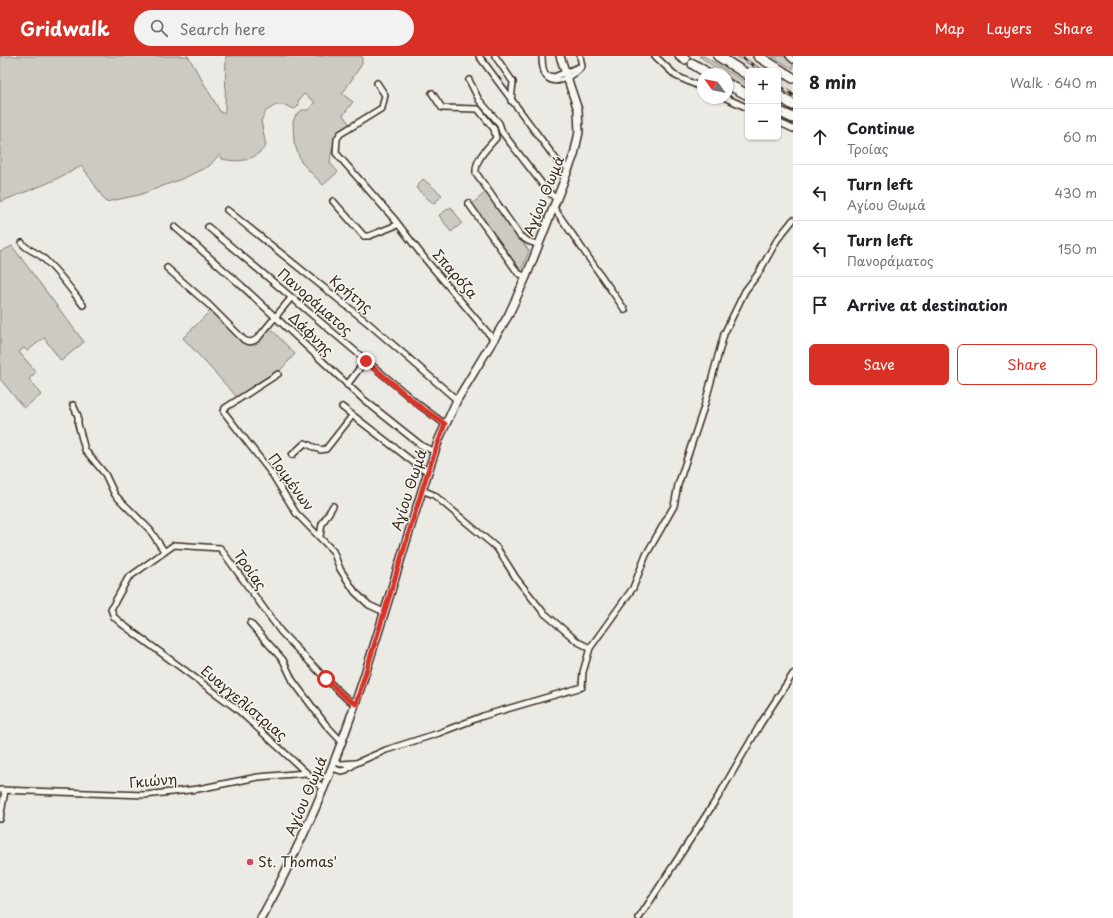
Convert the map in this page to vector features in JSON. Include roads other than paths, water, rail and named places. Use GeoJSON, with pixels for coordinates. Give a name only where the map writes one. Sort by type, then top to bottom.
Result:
{"type":"FeatureCollection","features":[{"type":"Feature","properties":{"kind":"highway"},"geometry":{"type":"LineString","coordinates":[[718,56],[745,73]]}},
{"type":"Feature","properties":{"kind":"highway"},"geometry":{"type":"LineString","coordinates":[[759,56],[793,78]]}},
{"type":"Feature","properties":{"kind":"highway"},"geometry":{"type":"LineString","coordinates":[[693,64],[699,68]]}},
{"type":"Feature","properties":{"kind":"highway"},"geometry":{"type":"LineString","coordinates":[[733,87],[745,93]]}},
{"type":"Feature","properties":{"kind":"highway"},"geometry":{"type":"LineString","coordinates":[[781,97],[793,105]]}},
{"type":"Feature","properties":{"kind":"highway"},"geometry":{"type":"LineString","coordinates":[[781,112],[793,118]]}},
{"type":"Feature","properties":{"kind":"main road","name":"Αγίου Θωμά"},"geometry":{"type":"LineString","coordinates":[[261,918],[303,837],[334,765],[356,704],[434,451],[445,424],[457,400],[508,316],[526,277],[554,208],[578,143],[579,122],[576,99],[560,56]]}},
{"type":"Feature","properties":{"kind":"street"},"geometry":{"type":"LineString","coordinates":[[479,56],[558,162],[569,168]]}},
{"type":"Feature","properties":{"kind":"street"},"geometry":{"type":"LineString","coordinates":[[495,56],[513,82],[511,100]]}},
{"type":"Feature","properties":{"kind":"street"},"geometry":{"type":"LineString","coordinates":[[542,56],[545,74],[551,77],[566,75],[578,68],[582,63],[580,56]]}},
{"type":"Feature","properties":{"kind":"street"},"geometry":{"type":"LineString","coordinates":[[655,56],[676,76],[697,85]]}},
{"type":"Feature","properties":{"kind":"street"},"geometry":{"type":"LineString","coordinates":[[789,56],[793,60]]}},
{"type":"Feature","properties":{"kind":"street"},"geometry":{"type":"LineString","coordinates":[[469,80],[479,100],[498,123],[502,132],[546,189],[557,200]]}},
{"type":"Feature","properties":{"kind":"street","name":"Σπαρόζα"},"geometry":{"type":"LineString","coordinates":[[377,83],[385,95],[382,108],[340,134],[335,148],[336,153],[395,220],[397,225],[494,340]]}},
{"type":"Feature","properties":{"kind":"street"},"geometry":{"type":"LineString","coordinates":[[432,93],[442,108],[478,109],[494,130],[496,138],[478,161],[476,165],[476,173],[520,236],[539,245]]}},
{"type":"Feature","properties":{"kind":"street"},"geometry":{"type":"LineString","coordinates":[[733,101],[745,107]]}},
{"type":"Feature","properties":{"kind":"street"},"geometry":{"type":"LineString","coordinates":[[781,123],[793,129]]}},
{"type":"Feature","properties":{"kind":"street"},"geometry":{"type":"LineString","coordinates":[[333,201],[364,236],[369,236],[397,225]]}},
{"type":"Feature","properties":{"kind":"street"},"geometry":{"type":"LineString","coordinates":[[468,203],[518,273],[526,277]]}},
{"type":"Feature","properties":{"kind":"street"},"geometry":{"type":"LineString","coordinates":[[554,208],[625,310]]}},
{"type":"Feature","properties":{"kind":"street","name":"Κρήτης"},"geometry":{"type":"LineString","coordinates":[[227,210],[368,323],[457,400]]}},
{"type":"Feature","properties":{"kind":"street"},"geometry":{"type":"LineString","coordinates":[[334,765],[340,771],[346,770],[356,763],[386,750],[483,716],[582,686],[583,672],[590,648],[633,588],[646,555],[674,506],[678,485],[704,407],[724,334],[745,291],[758,274],[778,240],[793,220]]}},
{"type":"Feature","properties":{"kind":"street","name":"Δάφνης"},"geometry":{"type":"LineString","coordinates":[[176,227],[276,317],[347,385],[422,446],[434,451]]}},
{"type":"Feature","properties":{"kind":"street","name":"Πανοράματος"},"geometry":{"type":"LineString","coordinates":[[208,227],[419,406],[445,424]]}},
{"type":"Feature","properties":{"kind":"street"},"geometry":{"type":"LineString","coordinates":[[22,243],[28,250],[37,252],[55,269],[83,305]]}},
{"type":"Feature","properties":{"kind":"street"},"geometry":{"type":"LineString","coordinates":[[167,268],[249,342],[258,338],[291,298]]}},
{"type":"Feature","properties":{"kind":"street"},"geometry":{"type":"LineString","coordinates":[[347,385],[366,361]]}},
{"type":"Feature","properties":{"kind":"street","name":"Ποιμένων"},"geometry":{"type":"LineString","coordinates":[[278,374],[225,408],[224,412],[272,474],[296,513],[333,551],[340,569],[355,592],[368,605],[384,612]]}},
{"type":"Feature","properties":{"kind":"street"},"geometry":{"type":"LineString","coordinates":[[73,405],[78,416],[78,424],[85,450],[105,474],[116,495],[150,530],[164,551]]}},
{"type":"Feature","properties":{"kind":"street"},"geometry":{"type":"LineString","coordinates":[[342,408],[421,468],[428,471]]}},
{"type":"Feature","properties":{"kind":"street"},"geometry":{"type":"LineString","coordinates":[[292,455],[305,443],[320,450],[326,449],[352,416]]}},
{"type":"Feature","properties":{"kind":"street"},"geometry":{"type":"LineString","coordinates":[[422,490],[434,495],[497,548],[516,578],[543,612],[578,642],[590,648]]}},
{"type":"Feature","properties":{"kind":"street"},"geometry":{"type":"LineString","coordinates":[[320,536],[322,524],[333,506]]}},
{"type":"Feature","properties":{"kind":"street","name":"Τροίας"},"geometry":{"type":"LineString","coordinates":[[144,640],[114,617],[111,609],[128,578],[174,545],[220,548],[281,632],[331,684],[347,699],[356,704]]}},
{"type":"Feature","properties":{"kind":"street"},"geometry":{"type":"LineString","coordinates":[[250,623],[283,660],[293,681],[326,725],[342,742]]}},
{"type":"Feature","properties":{"kind":"street","name":"Ευαγγελίστριας"},"geometry":{"type":"LineString","coordinates":[[144,640],[237,709],[324,789]]}},
{"type":"Feature","properties":{"kind":"street"},"geometry":{"type":"LineString","coordinates":[[639,918],[718,797],[761,723],[793,674]]}},
{"type":"Feature","properties":{"kind":"street","name":"Γκιώνη"},"geometry":{"type":"LineString","coordinates":[[2,791],[43,791],[144,796],[198,789],[258,777],[306,773]]}},
{"type":"Feature","properties":{"kind":"street"},"geometry":{"type":"LineString","coordinates":[[0,818],[2,791]]}},
{"type":"Feature","properties":{"kind":"railway"},"geometry":{"type":"LineString","coordinates":[[739,56],[757,68]]}},
{"type":"Feature","properties":{"kind":"railway"},"geometry":{"type":"LineString","coordinates":[[781,87],[793,95]]}},
{"type":"Feature","properties":{"kind":"place","name":"St. Thomas'"},"geometry":{"type":"Point","coordinates":[250,862]}}]}
